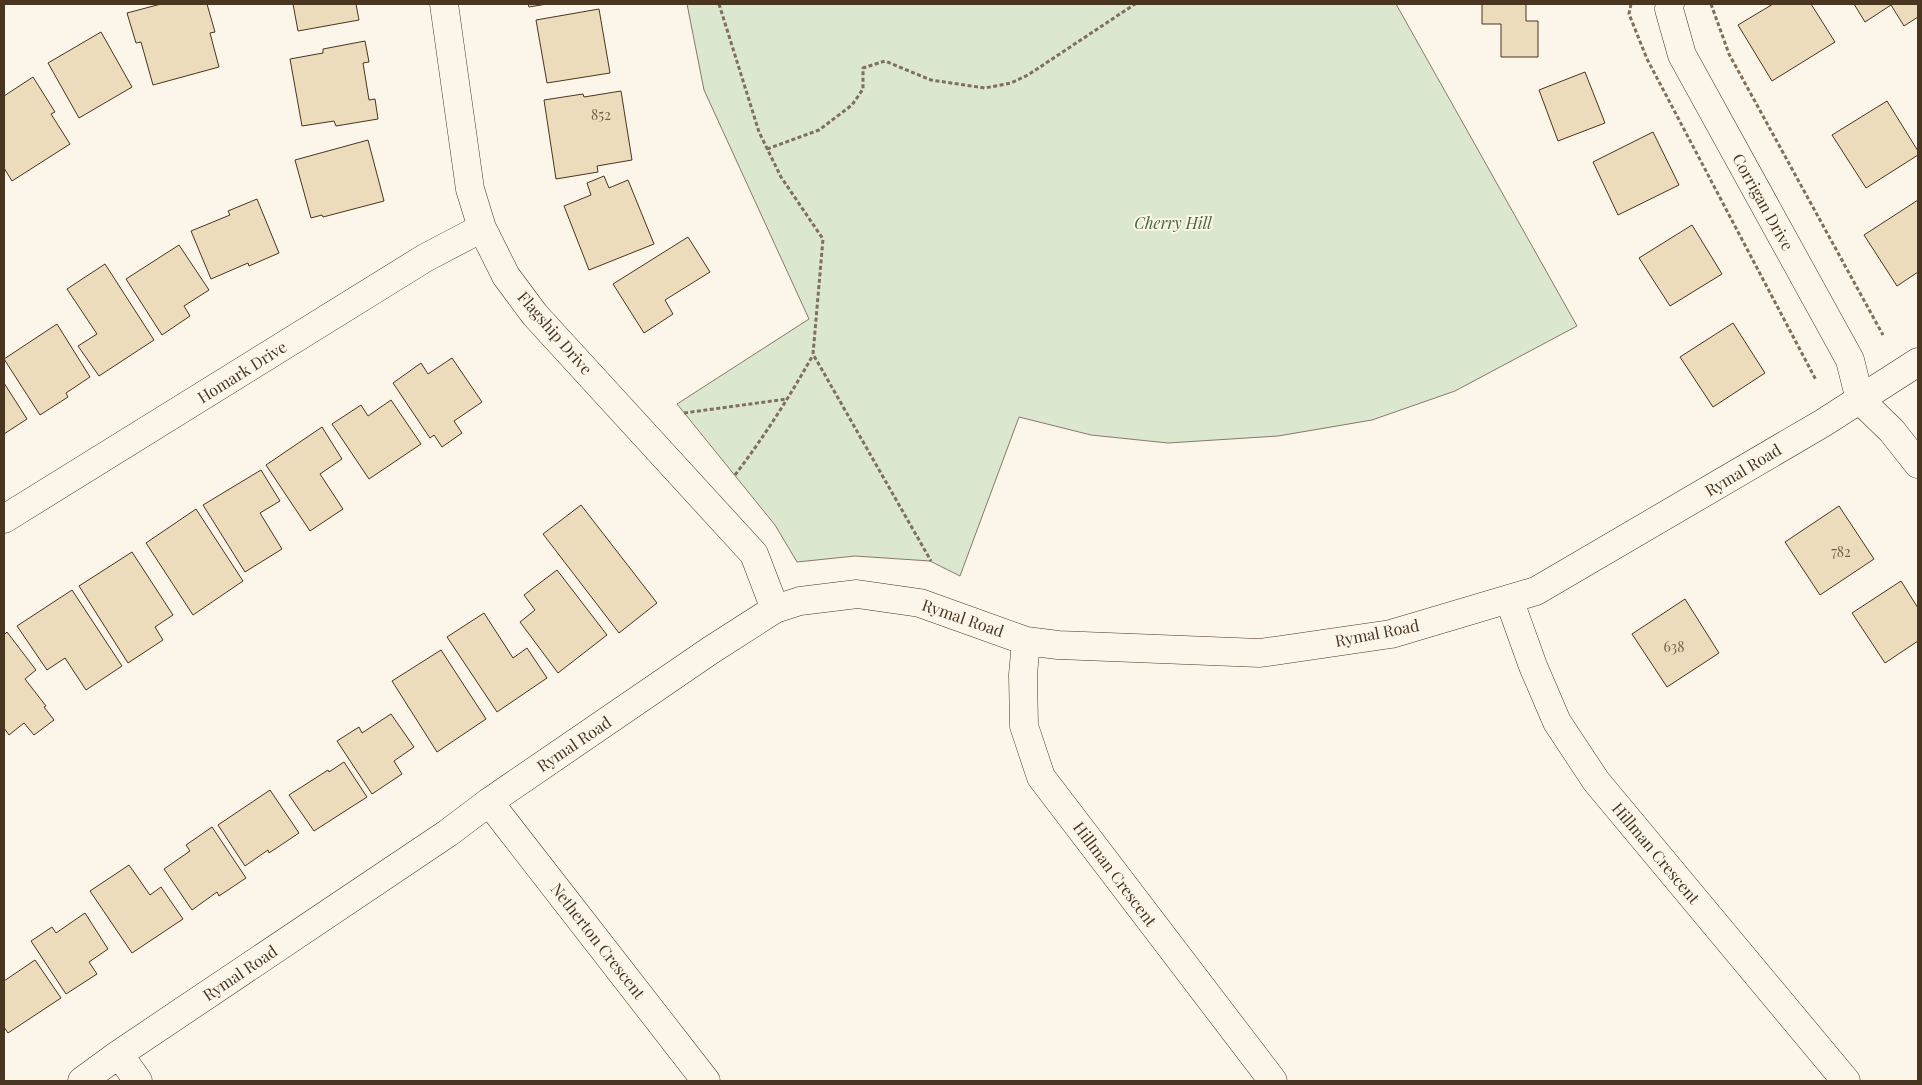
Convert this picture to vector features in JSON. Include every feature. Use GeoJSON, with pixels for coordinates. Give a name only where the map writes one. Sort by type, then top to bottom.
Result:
{"type":"FeatureCollection","features":[{"type":"Feature","properties":{"kind":"street","name":"Flagship Drive"},"geometry":{"type":"LineString","coordinates":[[444,4],[470,189],[482,228],[506,276],[535,315],[754,554],[775,609]]}},
{"type":"Feature","properties":{"kind":"street","name":"Corrigan Drive"},"geometry":{"type":"LineString","coordinates":[[1670,4],[1668,9],[1682,55],[1850,360],[1860,400]]}},
{"type":"Feature","properties":{"kind":"street","name":"Homark Drive"},"geometry":{"type":"LineString","coordinates":[[4,519],[426,258],[482,228]]}},
{"type":"Feature","properties":{"kind":"street","name":"Rymal Road"},"geometry":{"type":"LineString","coordinates":[[82,1081],[119,1054],[448,833],[489,802],[711,650],[775,609],[800,601],[857,594],[920,602],[1026,641],[1058,645],[1260,653],[1391,634],[1536,591],[1732,477],[1860,400],[1918,362]]}},
{"type":"Feature","properties":{"kind":"street"},"geometry":{"type":"LineString","coordinates":[[1860,400],[1892,432],[1918,464]]}},
{"type":"Feature","properties":{"kind":"street","name":"Hillman Crescent"},"geometry":{"type":"LineString","coordinates":[[1509,599],[1533,666],[1557,722],[1596,781],[1846,1081]]}},
{"type":"Feature","properties":{"kind":"street","name":"Hillman Crescent"},"geometry":{"type":"LineString","coordinates":[[1026,641],[1023,675],[1024,726],[1041,777],[1273,1081]]}},
{"type":"Feature","properties":{"kind":"street","name":"Netherton Crescent"},"geometry":{"type":"LineString","coordinates":[[489,802],[706,1081]]}},
{"type":"Feature","properties":{"kind":"street"},"geometry":{"type":"LineString","coordinates":[[119,1054],[138,1081]]}},
{"type":"Feature","properties":{"kind":"path"},"geometry":{"type":"LineString","coordinates":[[719,4],[758,132],[781,177],[823,240],[814,354],[753,451],[734,474]]}},
{"type":"Feature","properties":{"kind":"path"},"geometry":{"type":"LineString","coordinates":[[767,149],[819,130],[852,105],[863,88],[863,68],[885,61],[931,80],[985,88],[1011,83],[1028,75],[1135,4]]}},
{"type":"Feature","properties":{"kind":"path"},"geometry":{"type":"LineString","coordinates":[[1631,4],[1629,14],[1647,59],[1816,380]]}},
{"type":"Feature","properties":{"kind":"path"},"geometry":{"type":"LineString","coordinates":[[1711,4],[1729,54],[1883,335]]}},
{"type":"Feature","properties":{"kind":"path"},"geometry":{"type":"LineString","coordinates":[[814,354],[930,561]]}},
{"type":"Feature","properties":{"kind":"path"},"geometry":{"type":"LineString","coordinates":[[684,413],[787,399]]}},
{"type":"Feature","properties":{"kind":"green space","name":"Cherry Hill"},"geometry":{"type":"Polygon","coordinates":[[[687,4],[1396,4],[1577,326],[1455,391],[1372,420],[1278,436],[1168,443],[1091,435],[1019,417],[960,576],[930,561],[855,556],[797,562],[775,525],[677,404],[809,319],[704,90],[687,4]]]}},
{"type":"Feature","properties":{"kind":"building"},"geometry":{"type":"Polygon","coordinates":[[[161,4],[207,4],[215,32],[210,33],[219,67],[153,85],[141,42],[136,43],[127,13],[161,4]]]}},
{"type":"Feature","properties":{"kind":"building"},"geometry":{"type":"Polygon","coordinates":[[[293,4],[356,4],[359,20],[298,31],[293,4]]]}},
{"type":"Feature","properties":{"kind":"building"},"geometry":{"type":"Polygon","coordinates":[[[528,4],[547,4],[529,7],[528,4]]]}},
{"type":"Feature","properties":{"kind":"building"},"geometry":{"type":"Polygon","coordinates":[[[1482,4],[1526,4],[1526,21],[1538,21],[1538,57],[1501,57],[1501,24],[1482,24],[1482,4]]]}},
{"type":"Feature","properties":{"kind":"building"},"geometry":{"type":"Polygon","coordinates":[[[1773,4],[1811,4],[1835,42],[1772,81],[1738,25],[1773,4]]]}},
{"type":"Feature","properties":{"kind":"building"},"geometry":{"type":"Polygon","coordinates":[[[1854,4],[1918,4],[1918,17],[1904,26],[1891,5],[1865,22],[1854,4]]]}},
{"type":"Feature","properties":{"kind":"building"},"geometry":{"type":"Polygon","coordinates":[[[599,9],[610,73],[547,83],[536,20],[599,9]]]}},
{"type":"Feature","properties":{"kind":"building"},"geometry":{"type":"Polygon","coordinates":[[[101,32],[132,87],[79,118],[48,63],[101,32]]]}},
{"type":"Feature","properties":{"kind":"building"},"geometry":{"type":"Polygon","coordinates":[[[365,41],[369,62],[363,63],[369,100],[375,99],[378,119],[336,126],[334,121],[302,126],[290,59],[323,53],[323,49],[365,41]]]}},
{"type":"Feature","properties":{"kind":"building"},"geometry":{"type":"Polygon","coordinates":[[[1585,72],[1605,123],[1558,141],[1539,90],[1585,72]]]}},
{"type":"Feature","properties":{"kind":"building"},"geometry":{"type":"Polygon","coordinates":[[[33,77],[55,112],[51,114],[70,144],[12,181],[4,168],[4,96],[33,77]]]}},
{"type":"Feature","properties":{"kind":"building"},"geometry":{"type":"Polygon","coordinates":[[[621,91],[632,160],[597,166],[598,172],[556,179],[544,100],[583,94],[584,97],[621,91]]]}},
{"type":"Feature","properties":{"kind":"building"},"geometry":{"type":"Polygon","coordinates":[[[1887,101],[1918,151],[1918,155],[1866,188],[1832,135],[1887,101]]]}},
{"type":"Feature","properties":{"kind":"building"},"geometry":{"type":"Polygon","coordinates":[[[1653,132],[1679,185],[1618,215],[1593,162],[1653,132]]]}},
{"type":"Feature","properties":{"kind":"building"},"geometry":{"type":"Polygon","coordinates":[[[368,140],[384,201],[323,217],[322,215],[311,218],[295,160],[368,140]]]}},
{"type":"Feature","properties":{"kind":"building"},"geometry":{"type":"Polygon","coordinates":[[[604,176],[609,188],[628,180],[654,244],[589,270],[564,206],[591,195],[587,183],[604,176]]]}},
{"type":"Feature","properties":{"kind":"building"},"geometry":{"type":"Polygon","coordinates":[[[257,199],[279,253],[249,266],[248,263],[211,279],[191,231],[230,215],[228,211],[257,199]]]}},
{"type":"Feature","properties":{"kind":"building"},"geometry":{"type":"Polygon","coordinates":[[[1918,200],[1918,272],[1897,286],[1864,235],[1918,200]]]}},
{"type":"Feature","properties":{"kind":"building"},"geometry":{"type":"Polygon","coordinates":[[[1692,225],[1722,274],[1670,306],[1639,258],[1692,225]]]}},
{"type":"Feature","properties":{"kind":"building"},"geometry":{"type":"Polygon","coordinates":[[[688,237],[710,272],[665,300],[673,314],[644,333],[613,284],[688,237]]]}},
{"type":"Feature","properties":{"kind":"building"},"geometry":{"type":"Polygon","coordinates":[[[179,245],[209,290],[184,306],[190,316],[162,335],[126,279],[179,245]]]}},
{"type":"Feature","properties":{"kind":"building"},"geometry":{"type":"Polygon","coordinates":[[[105,264],[154,340],[99,376],[78,346],[97,334],[67,289],[105,264]]]}},
{"type":"Feature","properties":{"kind":"building"},"geometry":{"type":"Polygon","coordinates":[[[1733,323],[1765,373],[1713,407],[1680,357],[1733,323]]]}},
{"type":"Feature","properties":{"kind":"building"},"geometry":{"type":"Polygon","coordinates":[[[57,324],[90,377],[66,393],[68,397],[40,415],[4,359],[57,324]]]}},
{"type":"Feature","properties":{"kind":"building"},"geometry":{"type":"Polygon","coordinates":[[[452,358],[482,402],[454,421],[462,433],[442,447],[434,435],[430,438],[393,383],[421,363],[428,374],[452,358]]]}},
{"type":"Feature","properties":{"kind":"building"},"geometry":{"type":"Polygon","coordinates":[[[4,383],[27,419],[4,434],[4,383]]]}},
{"type":"Feature","properties":{"kind":"building"},"geometry":{"type":"Polygon","coordinates":[[[391,400],[421,444],[369,479],[332,424],[361,405],[368,416],[391,400]]]}},
{"type":"Feature","properties":{"kind":"building"},"geometry":{"type":"Polygon","coordinates":[[[322,427],[342,459],[320,474],[343,509],[310,531],[266,465],[322,427]]]}},
{"type":"Feature","properties":{"kind":"building"},"geometry":{"type":"Polygon","coordinates":[[[261,470],[280,501],[260,513],[282,549],[245,572],[203,505],[261,470]]]}},
{"type":"Feature","properties":{"kind":"building"},"geometry":{"type":"Polygon","coordinates":[[[581,505],[657,603],[619,633],[543,534],[581,505]]]}},
{"type":"Feature","properties":{"kind":"building"},"geometry":{"type":"Polygon","coordinates":[[[1839,506],[1874,559],[1820,595],[1785,542],[1839,506]]]}},
{"type":"Feature","properties":{"kind":"building"},"geometry":{"type":"Polygon","coordinates":[[[196,509],[243,581],[193,615],[146,543],[196,509]]]}},
{"type":"Feature","properties":{"kind":"building"},"geometry":{"type":"Polygon","coordinates":[[[132,552],[173,615],[155,627],[163,640],[128,663],[79,586],[132,552]]]}},
{"type":"Feature","properties":{"kind":"building"},"geometry":{"type":"Polygon","coordinates":[[[557,570],[607,635],[558,673],[520,622],[535,610],[524,595],[557,570]]]}},
{"type":"Feature","properties":{"kind":"building"},"geometry":{"type":"Polygon","coordinates":[[[1901,581],[1918,608],[1918,641],[1885,663],[1852,613],[1901,581]]]}},
{"type":"Feature","properties":{"kind":"building"},"geometry":{"type":"Polygon","coordinates":[[[72,590],[122,666],[86,690],[65,658],[47,670],[17,626],[72,590]]]}},
{"type":"Feature","properties":{"kind":"building"},"geometry":{"type":"Polygon","coordinates":[[[1685,599],[1719,653],[1667,687],[1632,634],[1685,599]]]}},
{"type":"Feature","properties":{"kind":"building"},"geometry":{"type":"Polygon","coordinates":[[[484,613],[513,658],[527,648],[547,678],[497,712],[447,637],[484,613]]]}},
{"type":"Feature","properties":{"kind":"building"},"geometry":{"type":"Polygon","coordinates":[[[7,632],[36,670],[25,679],[46,706],[44,707],[54,720],[34,735],[24,723],[9,735],[4,728],[4,635],[7,632]]]}},
{"type":"Feature","properties":{"kind":"building"},"geometry":{"type":"Polygon","coordinates":[[[441,650],[486,719],[437,752],[392,681],[441,650]]]}},
{"type":"Feature","properties":{"kind":"building"},"geometry":{"type":"Polygon","coordinates":[[[391,714],[414,747],[394,761],[402,774],[372,794],[337,741],[359,727],[362,733],[391,714]]]}},
{"type":"Feature","properties":{"kind":"building"},"geometry":{"type":"Polygon","coordinates":[[[344,762],[367,797],[314,831],[289,795],[344,762]]]}},
{"type":"Feature","properties":{"kind":"building"},"geometry":{"type":"Polygon","coordinates":[[[270,790],[299,833],[269,853],[268,850],[245,866],[218,825],[270,790]]]}},
{"type":"Feature","properties":{"kind":"building"},"geometry":{"type":"Polygon","coordinates":[[[212,827],[246,878],[219,896],[217,892],[192,910],[164,869],[190,851],[186,845],[212,827]]]}},
{"type":"Feature","properties":{"kind":"building"},"geometry":{"type":"Polygon","coordinates":[[[129,865],[150,895],[161,887],[183,919],[132,953],[90,891],[129,865]]]}},
{"type":"Feature","properties":{"kind":"building"},"geometry":{"type":"Polygon","coordinates":[[[85,913],[108,949],[89,962],[97,974],[66,994],[31,941],[52,927],[56,933],[85,913]]]}},
{"type":"Feature","properties":{"kind":"building"},"geometry":{"type":"Polygon","coordinates":[[[35,960],[61,998],[8,1033],[4,1027],[4,981],[35,960]]]}}]}
